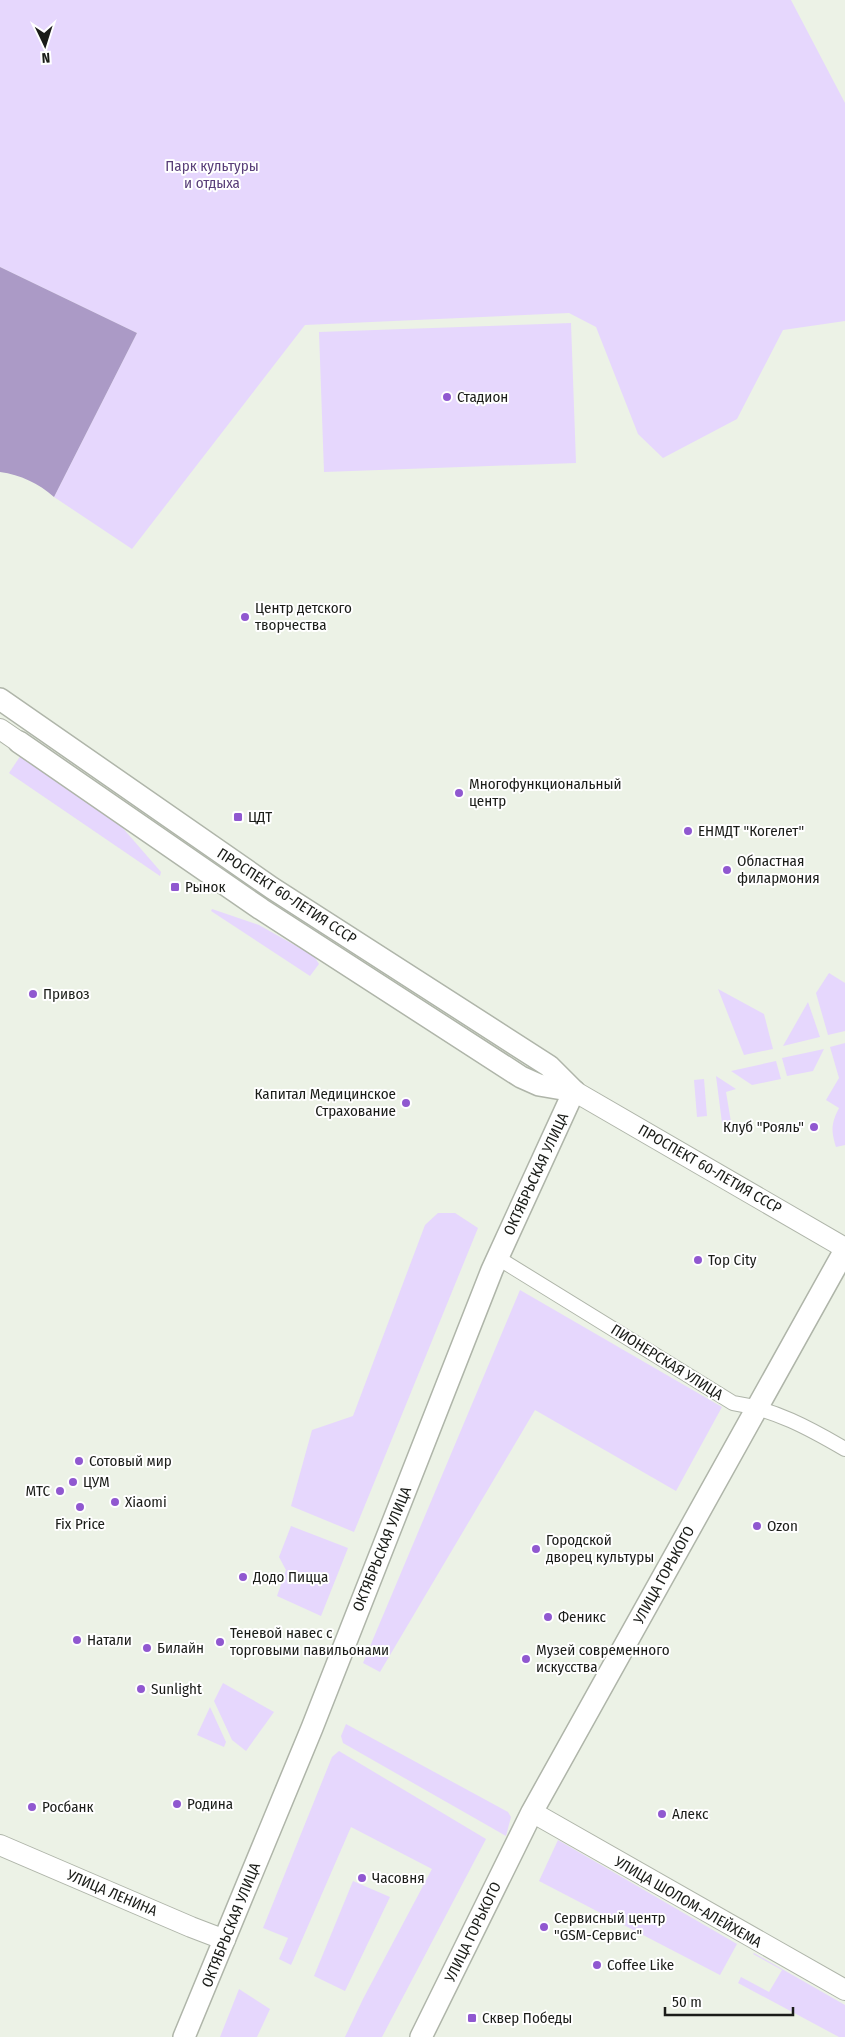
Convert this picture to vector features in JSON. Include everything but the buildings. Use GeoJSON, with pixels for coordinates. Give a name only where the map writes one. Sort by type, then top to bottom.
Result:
{"type":"FeatureCollection","features":[{"type":"Feature","properties":{"kind":"main road","name":"ПРОСПЕКТ 60-ЛЕТИЯ СССР"},"geometry":{"type":"LineString","coordinates":[[1,703],[272,888],[549,1066],[574,1091],[845,1249]]}},
{"type":"Feature","properties":{"kind":"main road","name":"ПРОСПЕКТ 60-ЛЕТИЯ СССР"},"geometry":{"type":"LineString","coordinates":[[0,730],[261,909],[521,1077],[539,1085],[574,1091]]}},
{"type":"Feature","properties":{"kind":"main road","name":"ОКТЯБРЬСКАЯ УЛИЦА"},"geometry":{"type":"LineString","coordinates":[[184,2037],[312,1728],[498,1258],[574,1091]]}},
{"type":"Feature","properties":{"kind":"main road","name":"УЛИЦА ГОРЬКОГО"},"geometry":{"type":"LineString","coordinates":[[421,2037],[532,1812],[845,1249]]}},
{"type":"Feature","properties":{"kind":"main road","name":"УЛИЦА ШОЛОМ-АЛЕЙХЕМА"},"geometry":{"type":"LineString","coordinates":[[532,1812],[845,1990]]}},
{"type":"Feature","properties":{"kind":"main road","name":"УЛИЦА ЛЕНИНА"},"geometry":{"type":"LineString","coordinates":[[0,1845],[225,1940]]}},
{"type":"Feature","properties":{"kind":"street","name":"ПИОНЕРСКАЯ УЛИЦА"},"geometry":{"type":"LineString","coordinates":[[498,1258],[732,1403],[758,1407],[810,1428],[845,1449]]}},
{"type":"Feature","properties":{"kind":"green space","name":"Парк культуры и отдыха"},"geometry":{"type":"Polygon","coordinates":[[[0,0],[791,0],[845,103],[845,321],[783,330],[737,419],[663,458],[638,434],[596,327],[569,313],[305,325],[132,549],[54,497],[137,333],[0,267],[0,0]]]}},
{"type":"Feature","properties":{"kind":"green space","name":"Стадион"},"geometry":{"type":"Polygon","coordinates":[[[571,323],[576,463],[324,472],[319,332],[571,323]]]}},
{"type":"Feature","properties":{"kind":"green space"},"geometry":{"type":"Polygon","coordinates":[[[21,755],[121,826],[161,872],[160,876],[9,773],[21,755]]]}},
{"type":"Feature","properties":{"kind":"green space"},"geometry":{"type":"Polygon","coordinates":[[[212,909],[259,925],[314,956],[319,964],[310,976],[211,911],[212,909]]]}},
{"type":"Feature","properties":{"kind":"green space"},"geometry":{"type":"Polygon","coordinates":[[[829,973],[845,983],[845,1031],[828,1035],[816,993],[829,973]]]}},
{"type":"Feature","properties":{"kind":"green space"},"geometry":{"type":"Polygon","coordinates":[[[718,989],[764,1014],[773,1049],[744,1055],[718,989]]]}},
{"type":"Feature","properties":{"kind":"green space"},"geometry":{"type":"Polygon","coordinates":[[[808,1002],[820,1037],[783,1046],[808,1002]]]}},
{"type":"Feature","properties":{"kind":"green space"},"geometry":{"type":"Polygon","coordinates":[[[845,1043],[845,1145],[836,1147],[833,1127],[834,1118],[839,1108],[826,1100],[839,1078],[830,1047],[845,1043]]]}},
{"type":"Feature","properties":{"kind":"green space"},"geometry":{"type":"Polygon","coordinates":[[[824,1049],[813,1071],[787,1076],[782,1058],[824,1049]]]}},
{"type":"Feature","properties":{"kind":"green space"},"geometry":{"type":"Polygon","coordinates":[[[776,1061],[781,1079],[752,1085],[731,1071],[776,1061]]]}},
{"type":"Feature","properties":{"kind":"green space"},"geometry":{"type":"Polygon","coordinates":[[[716,1076],[736,1089],[726,1092],[731,1122],[722,1123],[716,1076]]]}},
{"type":"Feature","properties":{"kind":"green space"},"geometry":{"type":"Polygon","coordinates":[[[704,1079],[707,1116],[697,1117],[694,1080],[704,1079]]]}},
{"type":"Feature","properties":{"kind":"green space"},"geometry":{"type":"Polygon","coordinates":[[[438,1213],[455,1213],[478,1228],[354,1532],[291,1506],[312,1430],[353,1416],[425,1225],[438,1213]]]}},
{"type":"Feature","properties":{"kind":"green space"},"geometry":{"type":"Polygon","coordinates":[[[520,1290],[722,1407],[676,1491],[535,1410],[380,1672],[363,1663],[520,1290]]]}},
{"type":"Feature","properties":{"kind":"green space"},"geometry":{"type":"Polygon","coordinates":[[[291,1526],[348,1548],[321,1616],[277,1596],[286,1570],[279,1557],[291,1526]]]}},
{"type":"Feature","properties":{"kind":"green space"},"geometry":{"type":"Polygon","coordinates":[[[223,1683],[274,1712],[246,1751],[232,1740],[214,1701],[223,1683]]]}},
{"type":"Feature","properties":{"kind":"green space"},"geometry":{"type":"Polygon","coordinates":[[[210,1707],[226,1742],[224,1747],[197,1735],[210,1707]]]}},
{"type":"Feature","properties":{"kind":"green space"},"geometry":{"type":"Polygon","coordinates":[[[346,1724],[508,1812],[511,1817],[506,1836],[343,1743],[341,1736],[346,1724]]]}},
{"type":"Feature","properties":{"kind":"green space"},"geometry":{"type":"Polygon","coordinates":[[[339,1751],[486,1839],[382,2037],[345,2037],[432,1869],[351,1827],[291,1965],[279,1959],[288,1938],[263,1928],[332,1757],[339,1751]]]}},
{"type":"Feature","properties":{"kind":"green space"},"geometry":{"type":"Polygon","coordinates":[[[558,1840],[737,1944],[720,1975],[539,1881],[558,1840]]]}},
{"type":"Feature","properties":{"kind":"green space"},"geometry":{"type":"Polygon","coordinates":[[[353,1881],[390,1897],[345,1991],[314,1976],[353,1881]]]}},
{"type":"Feature","properties":{"kind":"green space"},"geometry":{"type":"Polygon","coordinates":[[[754,1953],[845,2005],[845,2037],[839,2037],[738,1983],[741,1977],[769,1992],[782,1970],[754,1953]]]}},
{"type":"Feature","properties":{"kind":"green space"},"geometry":{"type":"Polygon","coordinates":[[[239,1989],[270,2009],[257,2037],[220,2037],[239,1989]]]}},
{"type":"Feature","properties":{"kind":"shaded area"},"geometry":{"type":"Polygon","coordinates":[[[0,267],[137,333],[54,497],[29,480],[0,472],[0,267]]]}},
{"type":"Feature","properties":{"kind":"place","name":"Стадион"},"geometry":{"type":"Point","coordinates":[447,397]}},
{"type":"Feature","properties":{"kind":"place","name":"Центр детского творчества"},"geometry":{"type":"Point","coordinates":[245,617]}},
{"type":"Feature","properties":{"kind":"place","name":"Многофункциональный центр"},"geometry":{"type":"Point","coordinates":[459,793]}},
{"type":"Feature","properties":{"kind":"place","name":"ЦДТ"},"geometry":{"type":"Point","coordinates":[238,817]}},
{"type":"Feature","properties":{"kind":"place","name":"ЕНМДТ \"Когелет\""},"geometry":{"type":"Point","coordinates":[688,831]}},
{"type":"Feature","properties":{"kind":"place","name":"Областная филармония"},"geometry":{"type":"Point","coordinates":[727,870]}},
{"type":"Feature","properties":{"kind":"place","name":"Рынок"},"geometry":{"type":"Point","coordinates":[175,887]}},
{"type":"Feature","properties":{"kind":"place","name":"Привоз"},"geometry":{"type":"Point","coordinates":[33,994]}},
{"type":"Feature","properties":{"kind":"place","name":"Капитал Медицинское Страхование"},"geometry":{"type":"Point","coordinates":[406,1103]}},
{"type":"Feature","properties":{"kind":"place","name":"Клуб \"Рояль\""},"geometry":{"type":"Point","coordinates":[814,1127]}},
{"type":"Feature","properties":{"kind":"place","name":"Top City"},"geometry":{"type":"Point","coordinates":[698,1260]}},
{"type":"Feature","properties":{"kind":"place","name":"Сотовый мир"},"geometry":{"type":"Point","coordinates":[79,1461]}},
{"type":"Feature","properties":{"kind":"place","name":"ЦУМ"},"geometry":{"type":"Point","coordinates":[73,1482]}},
{"type":"Feature","properties":{"kind":"place","name":"МТС"},"geometry":{"type":"Point","coordinates":[60,1491]}},
{"type":"Feature","properties":{"kind":"place","name":"Xiaomi"},"geometry":{"type":"Point","coordinates":[115,1502]}},
{"type":"Feature","properties":{"kind":"place","name":"Fix Price"},"geometry":{"type":"Point","coordinates":[80,1507]}},
{"type":"Feature","properties":{"kind":"place","name":"Ozon"},"geometry":{"type":"Point","coordinates":[757,1526]}},
{"type":"Feature","properties":{"kind":"place","name":"Городской дворец культуры"},"geometry":{"type":"Point","coordinates":[536,1549]}},
{"type":"Feature","properties":{"kind":"place","name":"Додо Пицца"},"geometry":{"type":"Point","coordinates":[243,1577]}},
{"type":"Feature","properties":{"kind":"place","name":"Феникс"},"geometry":{"type":"Point","coordinates":[548,1617]}},
{"type":"Feature","properties":{"kind":"place","name":"Натали"},"geometry":{"type":"Point","coordinates":[77,1640]}},
{"type":"Feature","properties":{"kind":"place","name":"Теневой навес с торговыми павильонами"},"geometry":{"type":"Point","coordinates":[220,1642]}},
{"type":"Feature","properties":{"kind":"place","name":"Билайн"},"geometry":{"type":"Point","coordinates":[147,1648]}},
{"type":"Feature","properties":{"kind":"place","name":"Музей современного искусства"},"geometry":{"type":"Point","coordinates":[526,1659]}},
{"type":"Feature","properties":{"kind":"place","name":"Sunlight"},"geometry":{"type":"Point","coordinates":[141,1689]}},
{"type":"Feature","properties":{"kind":"place","name":"Родина"},"geometry":{"type":"Point","coordinates":[177,1804]}},
{"type":"Feature","properties":{"kind":"place","name":"Росбанк"},"geometry":{"type":"Point","coordinates":[32,1807]}},
{"type":"Feature","properties":{"kind":"place","name":"Алекс"},"geometry":{"type":"Point","coordinates":[662,1814]}},
{"type":"Feature","properties":{"kind":"place","name":"Часовня"},"geometry":{"type":"Point","coordinates":[362,1878]}},
{"type":"Feature","properties":{"kind":"place","name":"Сервисный центр \"GSM-Сервис\""},"geometry":{"type":"Point","coordinates":[544,1927]}},
{"type":"Feature","properties":{"kind":"place","name":"Coffee Like"},"geometry":{"type":"Point","coordinates":[597,1965]}},
{"type":"Feature","properties":{"kind":"place","name":"Сквер Победы"},"geometry":{"type":"Point","coordinates":[472,2018]}}]}
